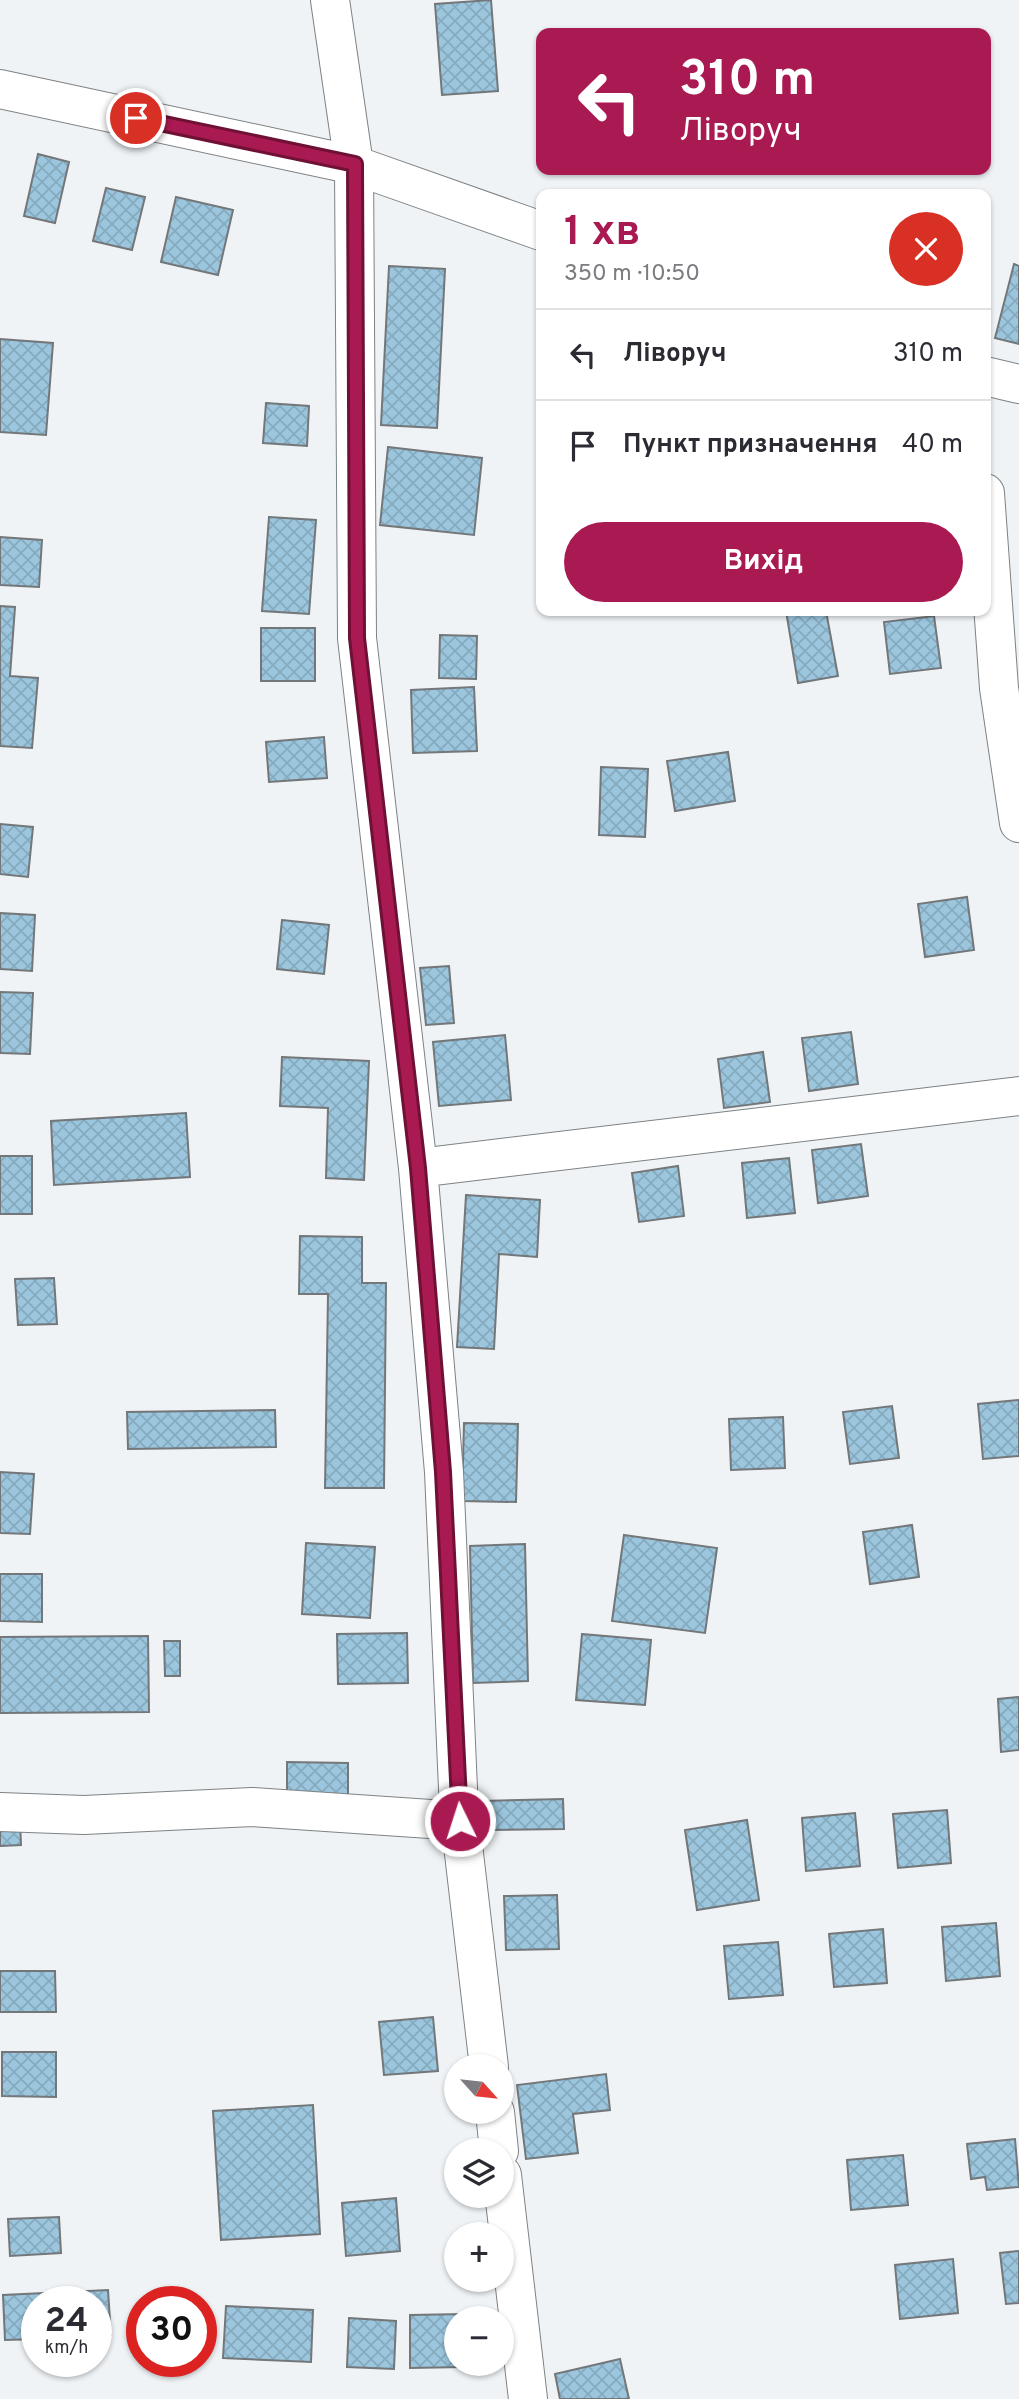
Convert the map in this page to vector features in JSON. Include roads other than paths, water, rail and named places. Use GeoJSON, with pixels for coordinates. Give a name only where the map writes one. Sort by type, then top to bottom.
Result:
{"type":"FeatureCollection","features":[{"type":"Feature","properties":{"kind":"street"},"geometry":{"type":"LineString","coordinates":[[330,0],[355,164],[357,638],[418,1168],[443,1472],[460,1821],[487,2054]]}},
{"type":"Feature","properties":{"kind":"street"},"geometry":{"type":"LineString","coordinates":[[0,89],[355,164],[536,229]]}},
{"type":"Feature","properties":{"kind":"street"},"geometry":{"type":"LineString","coordinates":[[991,377],[1019,384]]}},
{"type":"Feature","properties":{"kind":"street"},"geometry":{"type":"LineString","coordinates":[[991,577],[999,688],[1019,822]]}},
{"type":"Feature","properties":{"kind":"street"},"geometry":{"type":"LineString","coordinates":[[418,1168],[1019,1096]]}},
{"type":"Feature","properties":{"kind":"street"},"geometry":{"type":"LineString","coordinates":[[0,1812],[84,1815],[252,1807],[460,1821]]}},
{"type":"Feature","properties":{"kind":"street"},"geometry":{"type":"LineString","coordinates":[[506,2208],[528,2399]]}}]}
